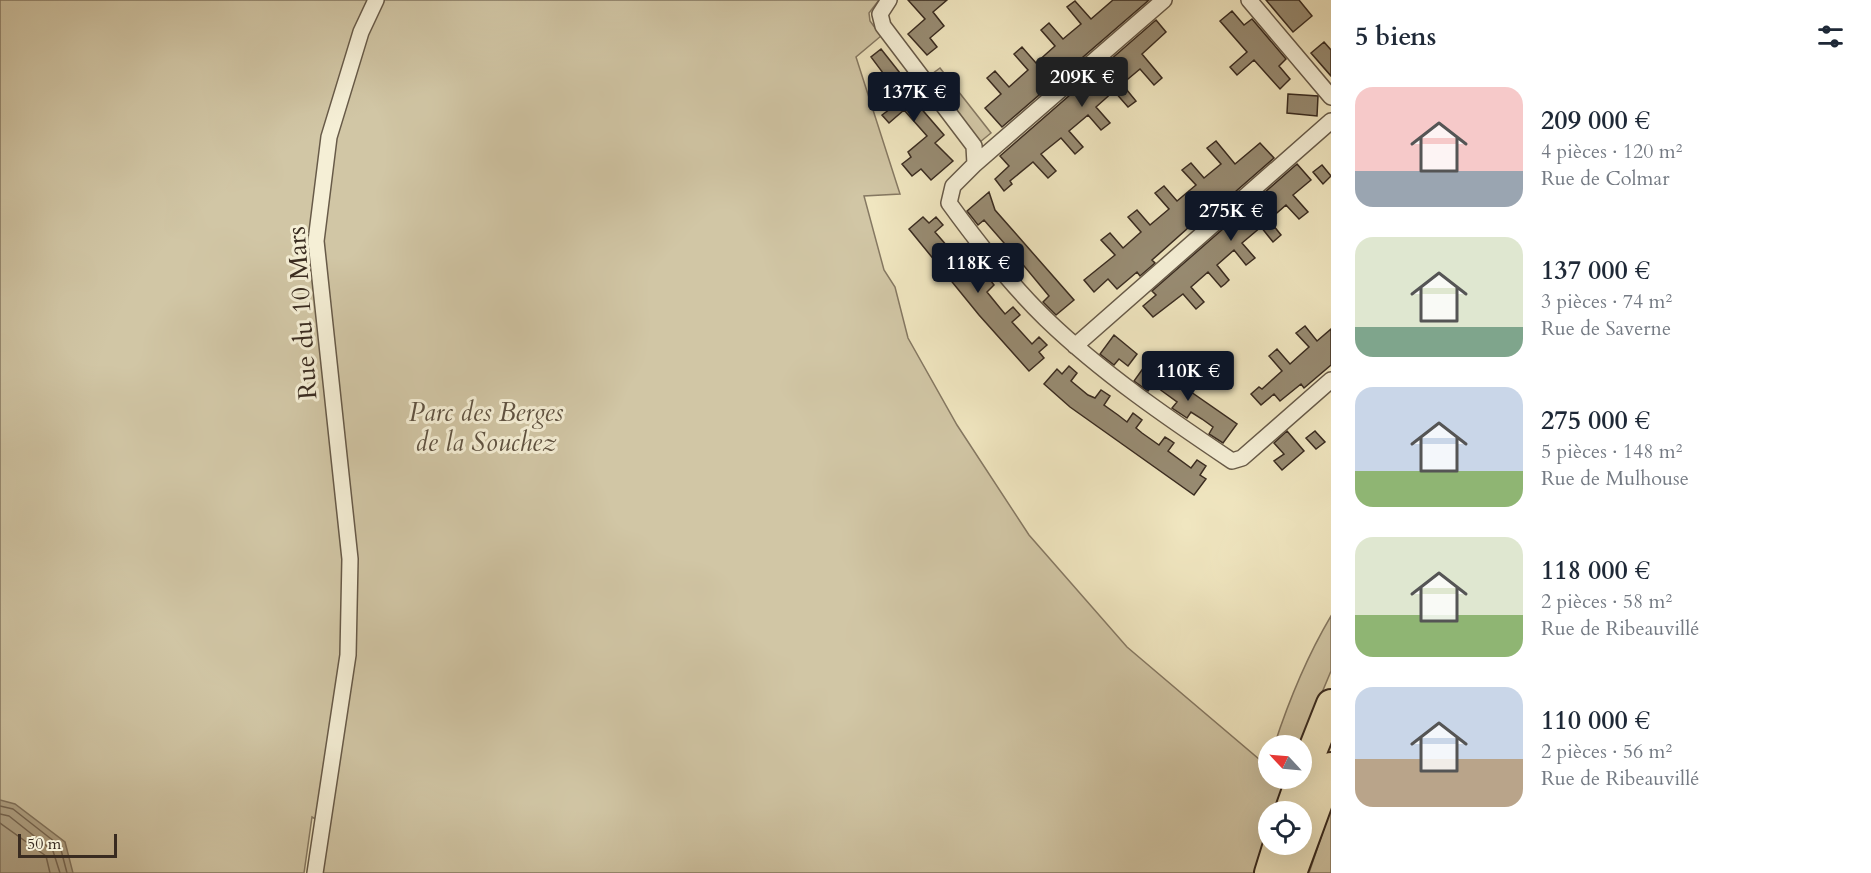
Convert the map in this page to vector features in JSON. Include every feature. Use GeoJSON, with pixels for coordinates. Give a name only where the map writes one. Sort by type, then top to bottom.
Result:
{"type":"FeatureCollection","features":[{"type":"Feature","properties":{"kind":"highway"},"geometry":{"type":"LineString","coordinates":[[1312,752],[1331,704]]}},
{"type":"Feature","properties":{"kind":"highway"},"geometry":{"type":"LineString","coordinates":[[1292,873],[1331,767]]}},
{"type":"Feature","properties":{"kind":"highway"},"geometry":{"type":"LineString","coordinates":[[1269,873],[1275,855]]}},
{"type":"Feature","properties":{"kind":"street","name":"Rue du 10 Mars"},"geometry":{"type":"LineString","coordinates":[[315,873],[348,655],[350,559],[316,241],[329,137],[364,24],[376,0]]}},
{"type":"Feature","properties":{"kind":"street"},"geometry":{"type":"LineString","coordinates":[[889,0],[880,14],[883,26],[974,146],[975,164]]}},
{"type":"Feature","properties":{"kind":"street"},"geometry":{"type":"LineString","coordinates":[[1164,0],[975,164],[953,186],[949,203],[1044,317],[1074,346],[1120,382],[1232,461],[1242,458],[1331,380]]}},
{"type":"Feature","properties":{"kind":"street"},"geometry":{"type":"LineString","coordinates":[[1249,0],[1331,97]]}},
{"type":"Feature","properties":{"kind":"street"},"geometry":{"type":"LineString","coordinates":[[1074,346],[1331,121]]}},
{"type":"Feature","properties":{"kind":"green space","name":"Parc des Berges de la Souchez"},"geometry":{"type":"Polygon","coordinates":[[[0,0],[879,0],[869,13],[870,21],[881,36],[856,57],[900,194],[864,196],[884,270],[895,287],[908,338],[957,425],[1029,535],[1127,647],[1258,758],[1258,789],[1283,789],[1279,801],[1258,801],[1258,855],[1260,855],[1254,873],[320,873],[326,825],[312,817],[304,873],[0,873],[0,0]]]}},
{"type":"Feature","properties":{"kind":"green space"},"geometry":{"type":"Polygon","coordinates":[[[940,68],[991,133],[980,142],[928,77],[940,68]]]}},
{"type":"Feature","properties":{"kind":"green space"},"geometry":{"type":"Polygon","coordinates":[[[1331,616],[1331,671],[1304,735],[1278,735],[1299,679],[1331,616]]]}},
{"type":"Feature","properties":{"kind":"green space"},"geometry":{"type":"Polygon","coordinates":[[[1331,808],[1331,873],[1309,873],[1331,808]]]}},
{"type":"Feature","properties":{"kind":"water"},"geometry":{"type":"Polygon","coordinates":[[[0,800],[15,804],[65,842],[73,873],[0,873],[0,800]]]}},
{"type":"Feature","properties":{"kind":"building"},"geometry":{"type":"Polygon","coordinates":[[[908,0],[947,0],[933,12],[944,26],[930,38],[937,47],[927,55],[908,34],[925,19],[908,0]]]}},
{"type":"Feature","properties":{"kind":"building"},"geometry":{"type":"Polygon","coordinates":[[[1113,0],[1149,0],[1002,127],[985,108],[1001,94],[987,78],[995,71],[1009,87],[1028,70],[1014,54],[1022,47],[1036,63],[1055,46],[1041,30],[1049,23],[1063,39],[1081,24],[1067,7],[1075,1],[1091,19],[1113,0]]]}},
{"type":"Feature","properties":{"kind":"building"},"geometry":{"type":"Polygon","coordinates":[[[1266,0],[1299,0],[1312,16],[1293,32],[1266,0]]]}},
{"type":"Feature","properties":{"kind":"building"},"geometry":{"type":"Polygon","coordinates":[[[1232,11],[1244,25],[1252,19],[1286,59],[1279,66],[1290,79],[1280,89],[1254,60],[1237,75],[1230,67],[1247,52],[1220,21],[1232,11]]]}},
{"type":"Feature","properties":{"kind":"building"},"geometry":{"type":"Polygon","coordinates":[[[1156,20],[1166,32],[1142,54],[1162,78],[1154,85],[1140,69],[1122,84],[1136,101],[1128,107],[1114,91],[1096,107],[1110,123],[1101,130],[1088,115],[1069,131],[1083,147],[1075,154],[1061,138],[1041,154],[1056,171],[1048,178],[1033,162],[1010,181],[1012,184],[1004,191],[995,179],[1009,166],[1000,156],[1156,20]]]}},
{"type":"Feature","properties":{"kind":"building"},"geometry":{"type":"Polygon","coordinates":[[[1324,42],[1331,50],[1331,76],[1311,53],[1324,42]]]}},
{"type":"Feature","properties":{"kind":"building"},"geometry":{"type":"Polygon","coordinates":[[[881,49],[911,87],[906,91],[944,135],[935,143],[953,161],[931,180],[921,169],[912,176],[902,164],[911,157],[908,152],[927,136],[904,110],[889,123],[882,115],[898,103],[890,93],[895,89],[871,57],[881,49]]]}},
{"type":"Feature","properties":{"kind":"building"},"geometry":{"type":"Polygon","coordinates":[[[1288,94],[1318,96],[1317,116],[1287,113],[1288,94]]]}},
{"type":"Feature","properties":{"kind":"building"},"geometry":{"type":"Polygon","coordinates":[[[1216,141],[1235,164],[1260,143],[1274,158],[1227,199],[1224,196],[1152,260],[1155,263],[1140,276],[1137,272],[1117,289],[1108,279],[1094,292],[1084,280],[1115,255],[1101,240],[1110,233],[1123,248],[1141,232],[1128,217],[1137,210],[1150,225],[1169,209],[1155,193],[1164,186],[1177,201],[1196,185],[1182,170],[1191,163],[1204,178],[1221,164],[1207,148],[1216,141]]]}},
{"type":"Feature","properties":{"kind":"building"},"geometry":{"type":"Polygon","coordinates":[[[1297,164],[1311,180],[1293,195],[1308,212],[1299,219],[1286,205],[1269,220],[1281,235],[1273,242],[1261,227],[1242,243],[1255,258],[1246,265],[1234,250],[1217,265],[1229,280],[1225,284],[1221,287],[1208,272],[1191,287],[1204,302],[1196,309],[1183,294],[1153,317],[1143,306],[1156,295],[1152,291],[1297,164]]]}},
{"type":"Feature","properties":{"kind":"building"},"geometry":{"type":"Polygon","coordinates":[[[1322,165],[1331,176],[1323,184],[1313,172],[1322,165]]]}},
{"type":"Feature","properties":{"kind":"building"},"geometry":{"type":"Polygon","coordinates":[[[989,192],[995,210],[1074,300],[1056,315],[1043,302],[1049,296],[1020,261],[1015,271],[1004,258],[1011,251],[984,220],[978,225],[967,211],[989,192]]]}},
{"type":"Feature","properties":{"kind":"building"},"geometry":{"type":"Polygon","coordinates":[[[923,217],[929,223],[936,217],[943,225],[935,232],[954,254],[962,247],[969,255],[961,262],[980,284],[988,277],[994,285],[987,292],[1005,314],[1013,307],[1020,315],[1012,322],[1032,344],[1039,337],[1047,345],[1039,352],[1044,358],[1029,371],[979,315],[909,229],[923,217]]]}},
{"type":"Feature","properties":{"kind":"building"},"geometry":{"type":"Polygon","coordinates":[[[1305,326],[1317,341],[1331,329],[1331,365],[1304,388],[1301,384],[1280,401],[1274,394],[1261,405],[1251,394],[1259,387],[1262,389],[1282,371],[1269,356],[1277,349],[1290,364],[1309,347],[1296,333],[1305,326]]]}},
{"type":"Feature","properties":{"kind":"building"},"geometry":{"type":"Polygon","coordinates":[[[1114,335],[1137,354],[1128,366],[1119,359],[1114,365],[1100,354],[1114,335]]]}},
{"type":"Feature","properties":{"kind":"building"},"geometry":{"type":"Polygon","coordinates":[[[1069,366],[1077,373],[1071,381],[1088,395],[1095,398],[1101,390],[1110,396],[1104,405],[1127,422],[1133,413],[1142,420],[1136,428],[1142,433],[1159,445],[1165,437],[1170,440],[1174,443],[1168,451],[1191,468],[1197,460],[1206,466],[1200,475],[1206,479],[1194,495],[1070,407],[1044,384],[1057,369],[1062,374],[1069,366]]]}},
{"type":"Feature","properties":{"kind":"building"},"geometry":{"type":"Polygon","coordinates":[[[1144,367],[1151,372],[1155,367],[1237,424],[1223,443],[1209,434],[1213,427],[1202,419],[1191,412],[1187,418],[1172,408],[1177,402],[1153,384],[1148,391],[1134,381],[1144,367]]]}},
{"type":"Feature","properties":{"kind":"building"},"geometry":{"type":"Polygon","coordinates":[[[1287,431],[1304,451],[1282,470],[1274,461],[1284,454],[1274,443],[1287,431]]]}},
{"type":"Feature","properties":{"kind":"building"},"geometry":{"type":"Polygon","coordinates":[[[1315,431],[1325,442],[1316,449],[1306,438],[1315,431]]]}}]}
